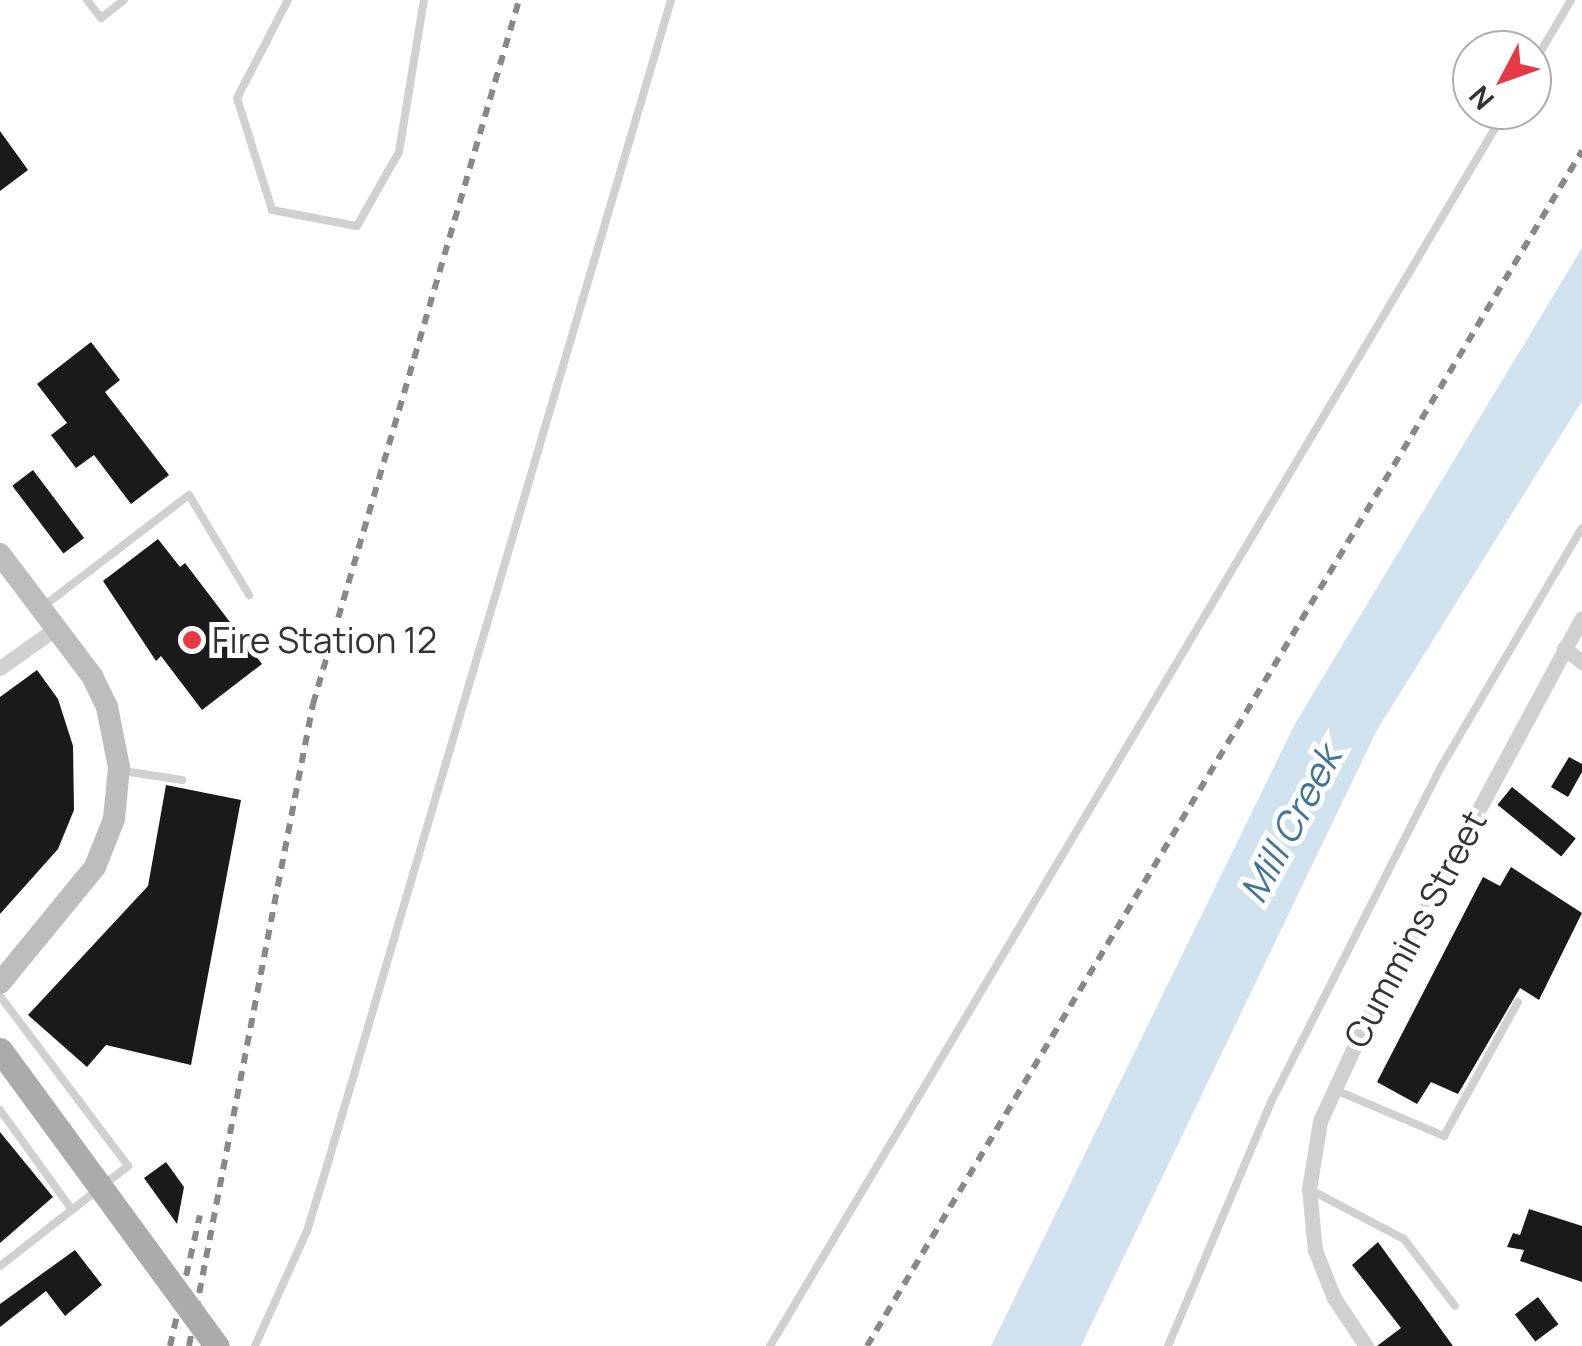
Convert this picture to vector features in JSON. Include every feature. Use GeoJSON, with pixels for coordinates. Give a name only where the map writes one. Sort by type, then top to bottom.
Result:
{"type":"FeatureCollection","features":[{"type":"Feature","properties":{"kind":"main road"},"geometry":{"type":"LineString","coordinates":[[0,554],[56,628],[107,708],[119,770],[114,818],[95,867],[0,983]]}},
{"type":"Feature","properties":{"kind":"main road"},"geometry":{"type":"LineString","coordinates":[[0,1050],[217,1346]]}},
{"type":"Feature","properties":{"kind":"street","name":"Cummins Street"},"geometry":{"type":"LineString","coordinates":[[1366,1346],[1334,1298],[1318,1258],[1309,1189],[1320,1122],[1333,1089],[1582,618]]}},
{"type":"Feature","properties":{"kind":"street"},"geometry":{"type":"LineString","coordinates":[[0,668],[56,628]]}},
{"type":"Feature","properties":{"kind":"street"},"geometry":{"type":"LineString","coordinates":[[1564,648],[1582,662]]}},
{"type":"Feature","properties":{"kind":"lane"},"geometry":{"type":"LineString","coordinates":[[87,0],[102,18],[124,0]]}},
{"type":"Feature","properties":{"kind":"lane"},"geometry":{"type":"LineString","coordinates":[[288,0],[237,98],[272,210],[357,226],[399,152],[424,0]]}},
{"type":"Feature","properties":{"kind":"lane"},"geometry":{"type":"LineString","coordinates":[[255,1346],[317,1198],[671,0]]}},
{"type":"Feature","properties":{"kind":"lane"},"geometry":{"type":"LineString","coordinates":[[1552,32],[1571,0]]}},
{"type":"Feature","properties":{"kind":"lane"},"geometry":{"type":"LineString","coordinates":[[770,1346],[1494,130]]}},
{"type":"Feature","properties":{"kind":"lane"},"geometry":{"type":"LineString","coordinates":[[42,608],[189,495],[249,595]]}},
{"type":"Feature","properties":{"kind":"lane"},"geometry":{"type":"LineString","coordinates":[[1168,1346],[1289,1067],[1441,767],[1582,528]]}},
{"type":"Feature","properties":{"kind":"lane"},"geometry":{"type":"LineString","coordinates":[[119,770],[182,780]]}},
{"type":"Feature","properties":{"kind":"lane"},"geometry":{"type":"LineString","coordinates":[[0,996],[128,1166],[0,1266]]}},
{"type":"Feature","properties":{"kind":"lane"},"geometry":{"type":"LineString","coordinates":[[1333,1089],[1444,1136],[1518,1002]]}},
{"type":"Feature","properties":{"kind":"lane"},"geometry":{"type":"LineString","coordinates":[[0,1110],[72,1210]]}},
{"type":"Feature","properties":{"kind":"lane"},"geometry":{"type":"LineString","coordinates":[[1309,1189],[1404,1239],[1455,1306]]}},
{"type":"Feature","properties":{"kind":"water","name":"Mill Creek"},"geometry":{"type":"Polygon","coordinates":[[[1582,248],[1582,401],[1377,730],[1081,1346],[991,1346],[1296,722],[1582,248]]]}},
{"type":"Feature","properties":{"kind":"building"},"geometry":{"type":"Polygon","coordinates":[[[0,131],[28,170],[0,191],[0,131]]]}},
{"type":"Feature","properties":{"kind":"building"},"geometry":{"type":"Polygon","coordinates":[[[91,342],[120,380],[105,392],[169,475],[131,504],[94,455],[76,468],[51,435],[67,423],[37,384],[91,342]]]}},
{"type":"Feature","properties":{"kind":"building"},"geometry":{"type":"Polygon","coordinates":[[[33,470],[84,538],[63,554],[12,486],[33,470]]]}},
{"type":"Feature","properties":{"kind":"building","name":"Fire Station 12"},"geometry":{"type":"Polygon","coordinates":[[[158,539],[180,567],[185,563],[262,664],[202,710],[161,656],[156,661],[103,581],[158,539]]]}},
{"type":"Feature","properties":{"kind":"building"},"geometry":{"type":"Polygon","coordinates":[[[37,670],[58,699],[73,746],[74,810],[58,849],[0,914],[0,697],[37,670]]]}},
{"type":"Feature","properties":{"kind":"building"},"geometry":{"type":"Polygon","coordinates":[[[1569,757],[1582,764],[1582,772],[1568,797],[1551,787],[1569,757]]]}},
{"type":"Feature","properties":{"kind":"building"},"geometry":{"type":"Polygon","coordinates":[[[166,785],[241,800],[191,1065],[106,1045],[87,1067],[28,1015],[148,886],[166,785]]]}},
{"type":"Feature","properties":{"kind":"building"},"geometry":{"type":"Polygon","coordinates":[[[1512,787],[1576,839],[1561,856],[1498,805],[1512,787]]]}},
{"type":"Feature","properties":{"kind":"building"},"geometry":{"type":"Polygon","coordinates":[[[1511,867],[1582,913],[1539,1000],[1520,988],[1458,1094],[1431,1082],[1417,1104],[1377,1082],[1483,877],[1500,886],[1511,867]]]}},
{"type":"Feature","properties":{"kind":"building"},"geometry":{"type":"Polygon","coordinates":[[[0,1132],[53,1197],[0,1243],[0,1132]]]}},
{"type":"Feature","properties":{"kind":"building"},"geometry":{"type":"Polygon","coordinates":[[[166,1162],[184,1187],[177,1224],[144,1178],[166,1162]]]}},
{"type":"Feature","properties":{"kind":"building"},"geometry":{"type":"Polygon","coordinates":[[[1529,1209],[1582,1226],[1582,1282],[1520,1261],[1524,1250],[1507,1247],[1513,1233],[1520,1235],[1529,1209]]]}},
{"type":"Feature","properties":{"kind":"building"},"geometry":{"type":"Polygon","coordinates":[[[1378,1242],[1453,1346],[1377,1346],[1401,1328],[1352,1265],[1378,1242]]]}},
{"type":"Feature","properties":{"kind":"building"},"geometry":{"type":"Polygon","coordinates":[[[75,1250],[102,1285],[65,1316],[46,1291],[0,1327],[0,1304],[75,1250]]]}},
{"type":"Feature","properties":{"kind":"building"},"geometry":{"type":"Polygon","coordinates":[[[1538,1297],[1558,1324],[1535,1342],[1515,1314],[1538,1297]]]}},
{"type":"Feature","properties":{"kind":"railway"},"geometry":{"type":"LineString","coordinates":[[189,1346],[313,704],[519,0]]}},
{"type":"Feature","properties":{"kind":"railway"},"geometry":{"type":"LineString","coordinates":[[867,1346],[1582,151]]}},
{"type":"Feature","properties":{"kind":"railway"},"geometry":{"type":"LineString","coordinates":[[170,1346],[200,1215]]}},
{"type":"Feature","properties":{"kind":"place","name":"Fire Station 12"},"geometry":{"type":"Point","coordinates":[192,640]}}]}
